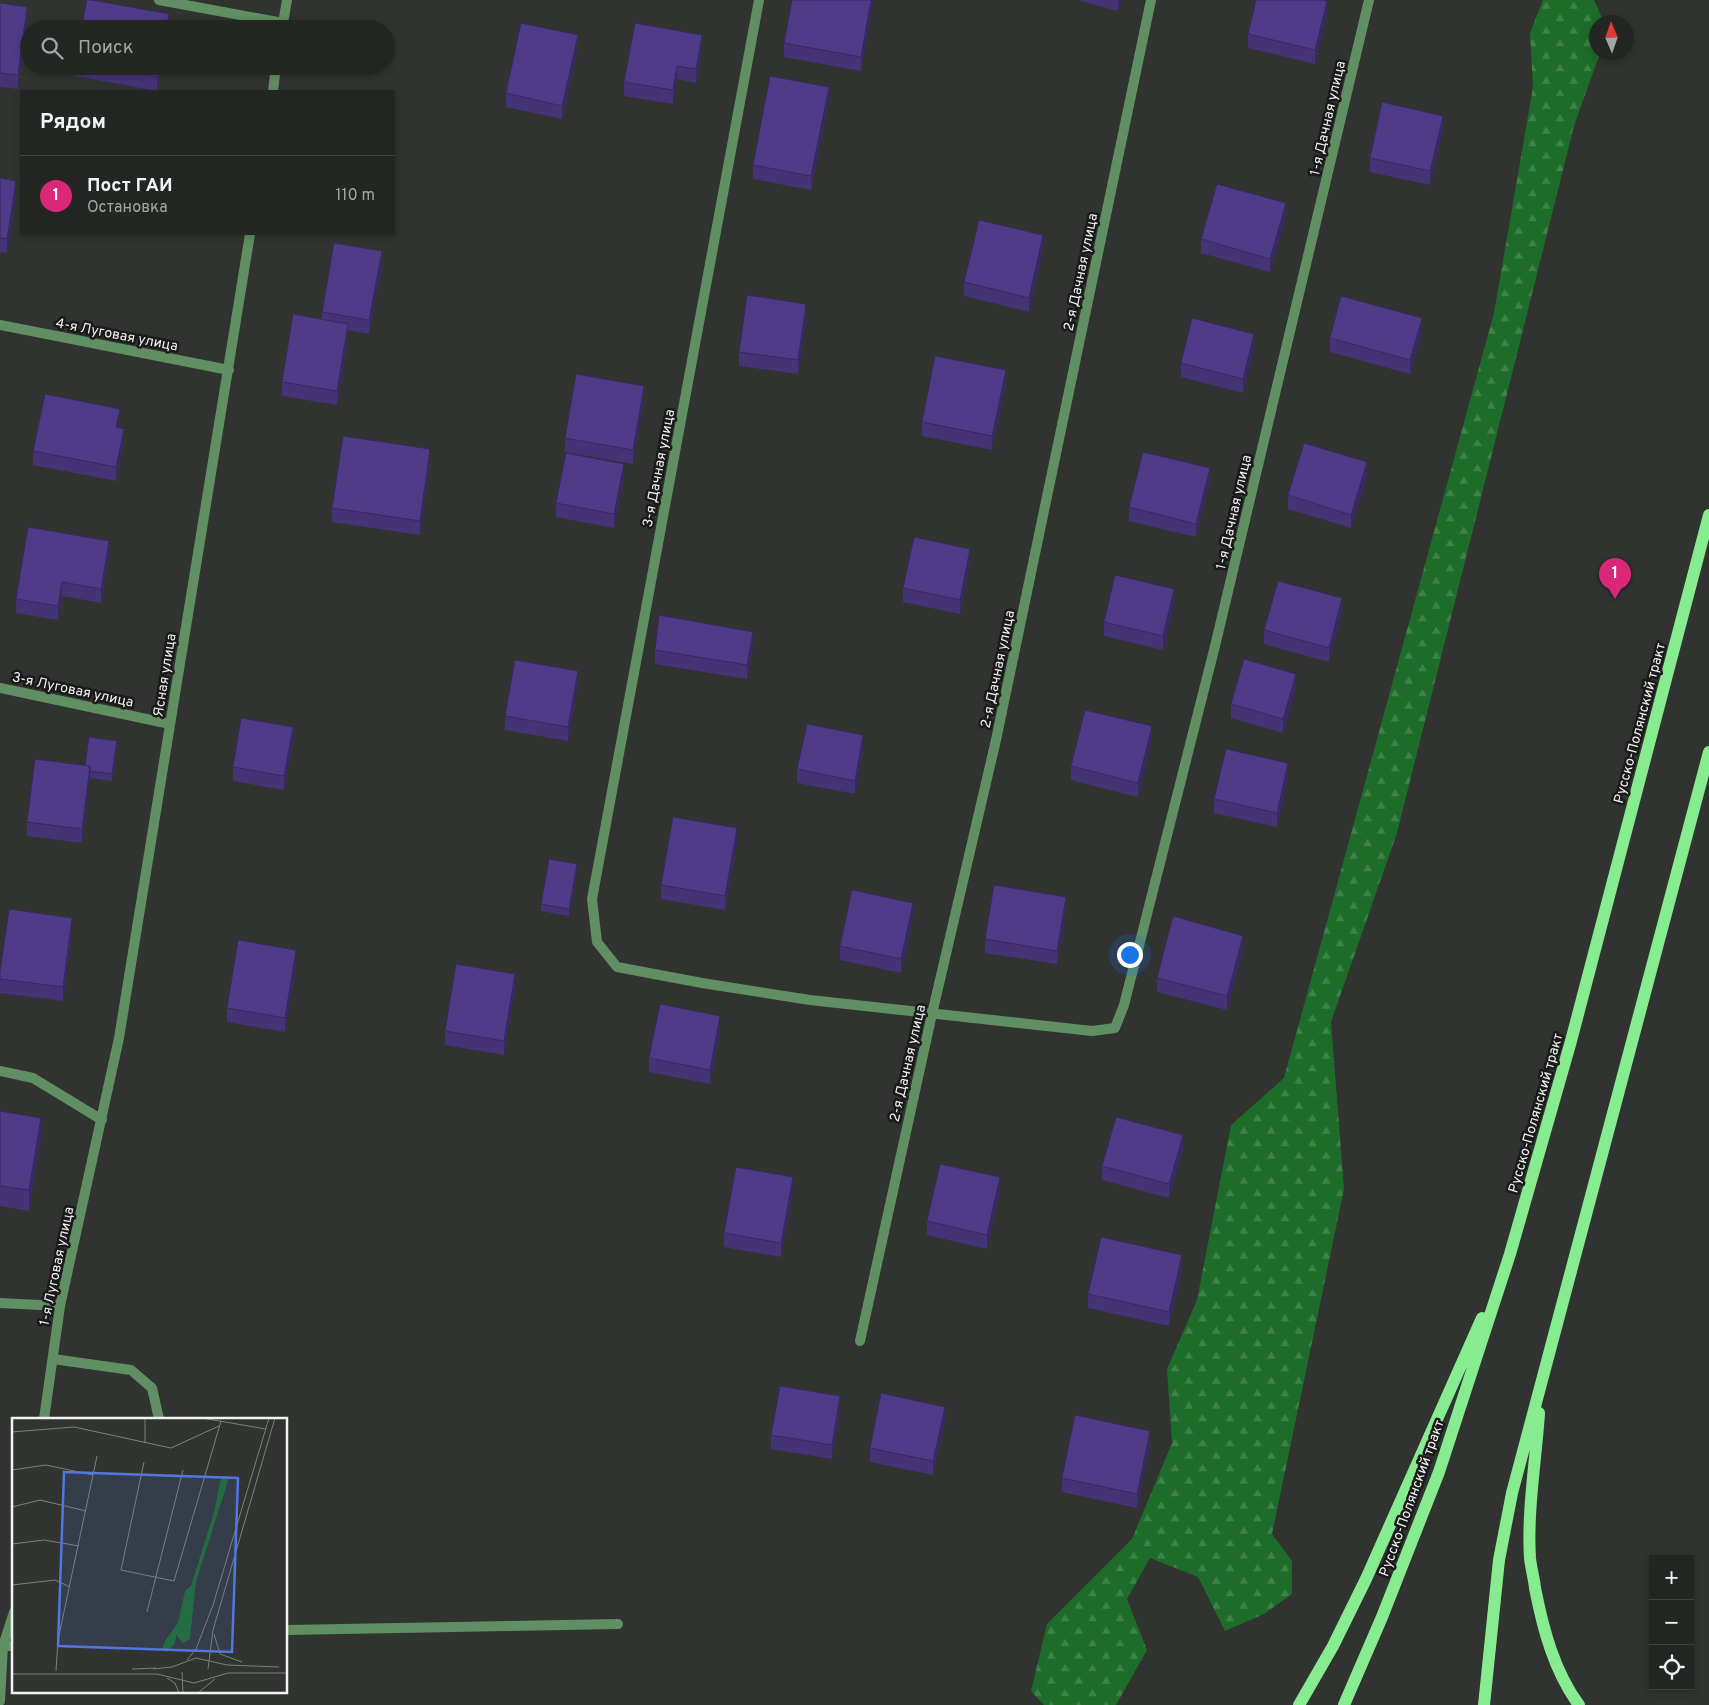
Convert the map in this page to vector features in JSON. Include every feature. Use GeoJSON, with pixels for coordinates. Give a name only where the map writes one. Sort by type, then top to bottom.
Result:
{"type":"FeatureCollection","features":[{"type":"Feature","properties":{"kind":"main road","name":"Русско-Полянский тракт"},"geometry":{"type":"LineString","coordinates":[[1344,1705],[1382,1617],[1439,1472],[1510,1254],[1571,1041],[1709,516]]}},
{"type":"Feature","properties":{"kind":"main road"},"geometry":{"type":"LineString","coordinates":[[1484,1705],[1499,1560],[1512,1493],[1709,752]]}},
{"type":"Feature","properties":{"kind":"main road"},"geometry":{"type":"LineString","coordinates":[[1299,1705],[1333,1646],[1366,1579],[1510,1254]]}},
{"type":"Feature","properties":{"kind":"main road"},"geometry":{"type":"LineString","coordinates":[[1542,1381],[1531,1520],[1530,1559],[1540,1616],[1554,1659],[1573,1696],[1580,1705]]}},
{"type":"Feature","properties":{"kind":"street"},"geometry":{"type":"LineString","coordinates":[[159,0],[254,20]]}},
{"type":"Feature","properties":{"kind":"street"},"geometry":{"type":"LineString","coordinates":[[284,20],[287,0]]}},
{"type":"Feature","properties":{"kind":"street","name":"3-я Дачная улица"},"geometry":{"type":"LineString","coordinates":[[759,0],[592,899],[597,942],[617,967],[702,984],[810,1000],[932,1014]]}},
{"type":"Feature","properties":{"kind":"street","name":"2-я Дачная улица"},"geometry":{"type":"LineString","coordinates":[[860,1341],[932,1014],[998,730],[1151,0]]}},
{"type":"Feature","properties":{"kind":"street","name":"1-я Дачная улица"},"geometry":{"type":"LineString","coordinates":[[932,1014],[1092,1031],[1115,1028],[1124,1005],[1215,646],[1369,0]]}},
{"type":"Feature","properties":{"kind":"street"},"geometry":{"type":"LineString","coordinates":[[272,90],[275,75]]}},
{"type":"Feature","properties":{"kind":"street","name":"Ясная улица"},"geometry":{"type":"LineString","coordinates":[[102,1120],[118,1038],[250,235]]}},
{"type":"Feature","properties":{"kind":"street","name":"4-я Луговая улица"},"geometry":{"type":"LineString","coordinates":[[0,325],[229,370]]}},
{"type":"Feature","properties":{"kind":"street","name":"3-я Луговая улица"},"geometry":{"type":"LineString","coordinates":[[0,688],[170,724]]}},
{"type":"Feature","properties":{"kind":"street"},"geometry":{"type":"LineString","coordinates":[[0,1071],[33,1078],[102,1120]]}},
{"type":"Feature","properties":{"kind":"street","name":"1-я Луговая улица"},"geometry":{"type":"LineString","coordinates":[[44,1418],[60,1306],[102,1120]]}},
{"type":"Feature","properties":{"kind":"street"},"geometry":{"type":"LineString","coordinates":[[0,1303],[60,1306]]}},
{"type":"Feature","properties":{"kind":"street"},"geometry":{"type":"LineString","coordinates":[[53,1359],[131,1370],[152,1388],[159,1418]]}},
{"type":"Feature","properties":{"kind":"street"},"geometry":{"type":"LineString","coordinates":[[0,1701],[1,1646],[12,1617]]}},
{"type":"Feature","properties":{"kind":"street"},"geometry":{"type":"LineString","coordinates":[[288,1630],[618,1624]]}},
{"type":"Feature","properties":{"kind":"green space"},"geometry":{"type":"Polygon","coordinates":[[[1543,0],[1594,0],[1601,15],[1589,15],[1589,60],[1598,60],[1574,126],[1397,833],[1331,1022],[1344,1189],[1272,1534],[1292,1561],[1292,1594],[1264,1614],[1225,1631],[1198,1577],[1150,1558],[1127,1599],[1147,1650],[1116,1705],[1044,1705],[1031,1691],[1047,1624],[1132,1539],[1172,1443],[1167,1369],[1197,1300],[1231,1125],[1284,1078],[1494,313],[1533,87],[1530,33],[1543,0]]]}},
{"type":"Feature","properties":{"kind":"building"},"geometry":{"type":"Polygon","coordinates":[[[87,0],[169,14],[168,20],[83,20],[87,0]]]}},
{"type":"Feature","properties":{"kind":"building"},"geometry":{"type":"Polygon","coordinates":[[[792,0],[871,0],[861,57],[784,43],[792,0]]]}},
{"type":"Feature","properties":{"kind":"building"},"geometry":{"type":"Polygon","coordinates":[[[1256,0],[1327,1],[1315,50],[1248,34],[1256,0]]]}},
{"type":"Feature","properties":{"kind":"building"},"geometry":{"type":"Polygon","coordinates":[[[0,3],[27,7],[25,20],[20,20],[18,75],[0,73],[0,3]]]}},
{"type":"Feature","properties":{"kind":"building"},"geometry":{"type":"Polygon","coordinates":[[[521,23],[578,35],[562,106],[506,93],[521,23]]]}},
{"type":"Feature","properties":{"kind":"building"},"geometry":{"type":"Polygon","coordinates":[[[635,23],[702,35],[696,69],[677,66],[673,90],[624,82],[635,23]]]}},
{"type":"Feature","properties":{"kind":"building"},"geometry":{"type":"Polygon","coordinates":[[[770,76],[829,87],[811,176],[753,165],[770,76]]]}},
{"type":"Feature","properties":{"kind":"building"},"geometry":{"type":"Polygon","coordinates":[[[1382,102],[1443,116],[1430,171],[1370,158],[1382,102]]]}},
{"type":"Feature","properties":{"kind":"building"},"geometry":{"type":"Polygon","coordinates":[[[0,178],[16,181],[7,239],[0,238],[0,178]]]}},
{"type":"Feature","properties":{"kind":"building"},"geometry":{"type":"Polygon","coordinates":[[[1217,184],[1286,203],[1270,259],[1201,239],[1217,184]]]}},
{"type":"Feature","properties":{"kind":"building"},"geometry":{"type":"Polygon","coordinates":[[[979,220],[1043,235],[1029,298],[964,282],[979,220]]]}},
{"type":"Feature","properties":{"kind":"building"},"geometry":{"type":"Polygon","coordinates":[[[334,243],[382,251],[369,320],[322,312],[334,243]]]}},
{"type":"Feature","properties":{"kind":"building"},"geometry":{"type":"Polygon","coordinates":[[[747,295],[806,304],[798,360],[739,352],[747,295]]]}},
{"type":"Feature","properties":{"kind":"building"},"geometry":{"type":"Polygon","coordinates":[[[1341,296],[1422,318],[1410,360],[1330,338],[1341,296]]]}},
{"type":"Feature","properties":{"kind":"building"},"geometry":{"type":"Polygon","coordinates":[[[293,314],[348,324],[337,391],[282,382],[293,314]]]}},
{"type":"Feature","properties":{"kind":"building"},"geometry":{"type":"Polygon","coordinates":[[[1192,318],[1254,334],[1243,379],[1181,363],[1192,318]]]}},
{"type":"Feature","properties":{"kind":"building"},"geometry":{"type":"Polygon","coordinates":[[[935,356],[1006,370],[992,436],[922,422],[935,356]]]}},
{"type":"Feature","properties":{"kind":"building"},"geometry":{"type":"Polygon","coordinates":[[[576,374],[644,386],[633,450],[565,438],[576,374]]]}},
{"type":"Feature","properties":{"kind":"building"},"geometry":{"type":"Polygon","coordinates":[[[45,394],[120,409],[116,427],[124,429],[116,467],[33,451],[45,394]]]}},
{"type":"Feature","properties":{"kind":"building"},"geometry":{"type":"Polygon","coordinates":[[[343,436],[430,449],[420,521],[332,508],[343,436]]]}},
{"type":"Feature","properties":{"kind":"building"},"geometry":{"type":"Polygon","coordinates":[[[1304,443],[1367,462],[1351,515],[1288,495],[1304,443]]]}},
{"type":"Feature","properties":{"kind":"building"},"geometry":{"type":"Polygon","coordinates":[[[1143,452],[1210,468],[1196,524],[1129,507],[1143,452]]]}},
{"type":"Feature","properties":{"kind":"building"},"geometry":{"type":"Polygon","coordinates":[[[566,453],[624,464],[614,514],[556,503],[566,453]]]}},
{"type":"Feature","properties":{"kind":"building"},"geometry":{"type":"Polygon","coordinates":[[[28,527],[109,541],[101,589],[62,582],[58,606],[16,599],[28,527]]]}},
{"type":"Feature","properties":{"kind":"building"},"geometry":{"type":"Polygon","coordinates":[[[914,537],[970,549],[960,600],[903,588],[914,537]]]}},
{"type":"Feature","properties":{"kind":"building"},"geometry":{"type":"Polygon","coordinates":[[[1115,575],[1174,589],[1163,636],[1104,622],[1115,575]]]}},
{"type":"Feature","properties":{"kind":"building"},"geometry":{"type":"Polygon","coordinates":[[[1278,581],[1342,598],[1329,648],[1264,630],[1278,581]]]}},
{"type":"Feature","properties":{"kind":"building"},"geometry":{"type":"Polygon","coordinates":[[[659,615],[753,632],[747,665],[655,650],[659,615]]]}},
{"type":"Feature","properties":{"kind":"building"},"geometry":{"type":"Polygon","coordinates":[[[1244,659],[1296,674],[1283,719],[1231,704],[1244,659]]]}},
{"type":"Feature","properties":{"kind":"building"},"geometry":{"type":"Polygon","coordinates":[[[515,660],[578,671],[568,727],[505,716],[515,660]]]}},
{"type":"Feature","properties":{"kind":"building"},"geometry":{"type":"Polygon","coordinates":[[[1085,710],[1152,726],[1138,783],[1071,766],[1085,710]]]}},
{"type":"Feature","properties":{"kind":"building"},"geometry":{"type":"Polygon","coordinates":[[[241,718],[293,727],[284,776],[233,767],[241,718]]]}},
{"type":"Feature","properties":{"kind":"building"},"geometry":{"type":"Polygon","coordinates":[[[807,724],[863,735],[855,781],[797,769],[807,724]]]}},
{"type":"Feature","properties":{"kind":"building"},"geometry":{"type":"Polygon","coordinates":[[[89,737],[117,741],[112,774],[90,771],[90,766],[85,765],[89,737]]]}},
{"type":"Feature","properties":{"kind":"building"},"geometry":{"type":"Polygon","coordinates":[[[1226,749],[1288,763],[1277,813],[1214,799],[1226,749]]]}},
{"type":"Feature","properties":{"kind":"building"},"geometry":{"type":"Polygon","coordinates":[[[35,759],[90,766],[82,829],[27,822],[35,759]]]}},
{"type":"Feature","properties":{"kind":"building"},"geometry":{"type":"Polygon","coordinates":[[[673,817],[737,828],[725,896],[661,885],[673,817]]]}},
{"type":"Feature","properties":{"kind":"building"},"geometry":{"type":"Polygon","coordinates":[[[549,859],[577,864],[569,909],[541,904],[549,859]]]}},
{"type":"Feature","properties":{"kind":"building"},"geometry":{"type":"Polygon","coordinates":[[[994,885],[1066,897],[1057,951],[985,939],[994,885]]]}},
{"type":"Feature","properties":{"kind":"building"},"geometry":{"type":"Polygon","coordinates":[[[852,890],[913,903],[901,959],[840,946],[852,890]]]}},
{"type":"Feature","properties":{"kind":"building"},"geometry":{"type":"Polygon","coordinates":[[[9,909],[72,918],[63,987],[0,979],[9,909]]]}},
{"type":"Feature","properties":{"kind":"building"},"geometry":{"type":"Polygon","coordinates":[[[1173,916],[1243,936],[1227,996],[1157,978],[1173,916]]]}},
{"type":"Feature","properties":{"kind":"building"},"geometry":{"type":"Polygon","coordinates":[[[238,940],[296,950],[285,1018],[227,1008],[238,940]]]}},
{"type":"Feature","properties":{"kind":"building"},"geometry":{"type":"Polygon","coordinates":[[[456,964],[515,974],[504,1041],[445,1031],[456,964]]]}},
{"type":"Feature","properties":{"kind":"building"},"geometry":{"type":"Polygon","coordinates":[[[660,1004],[720,1016],[710,1070],[649,1058],[660,1004]]]}},
{"type":"Feature","properties":{"kind":"building"},"geometry":{"type":"Polygon","coordinates":[[[0,1111],[41,1118],[29,1190],[0,1186],[0,1111]]]}},
{"type":"Feature","properties":{"kind":"building"},"geometry":{"type":"Polygon","coordinates":[[[1116,1117],[1183,1135],[1169,1184],[1102,1166],[1116,1117]]]}},
{"type":"Feature","properties":{"kind":"building"},"geometry":{"type":"Polygon","coordinates":[[[940,1164],[1000,1177],[987,1235],[927,1221],[940,1164]]]}},
{"type":"Feature","properties":{"kind":"building"},"geometry":{"type":"Polygon","coordinates":[[[736,1167],[793,1177],[781,1243],[724,1233],[736,1167]]]}},
{"type":"Feature","properties":{"kind":"building"},"geometry":{"type":"Polygon","coordinates":[[[1101,1237],[1182,1255],[1169,1312],[1088,1294],[1101,1237]]]}},
{"type":"Feature","properties":{"kind":"building"},"geometry":{"type":"Polygon","coordinates":[[[780,1386],[840,1396],[832,1445],[771,1435],[780,1386]]]}},
{"type":"Feature","properties":{"kind":"building"},"geometry":{"type":"Polygon","coordinates":[[[881,1393],[945,1407],[933,1461],[870,1448],[881,1393]]]}},
{"type":"Feature","properties":{"kind":"building"},"geometry":{"type":"Polygon","coordinates":[[[1075,1415],[1150,1431],[1137,1494],[1062,1478],[1075,1415]]]}},
{"type":"Feature","properties":{"kind":"place","name":"Пост ГАИ"},"geometry":{"type":"Point","coordinates":[1615,599]}}]}
